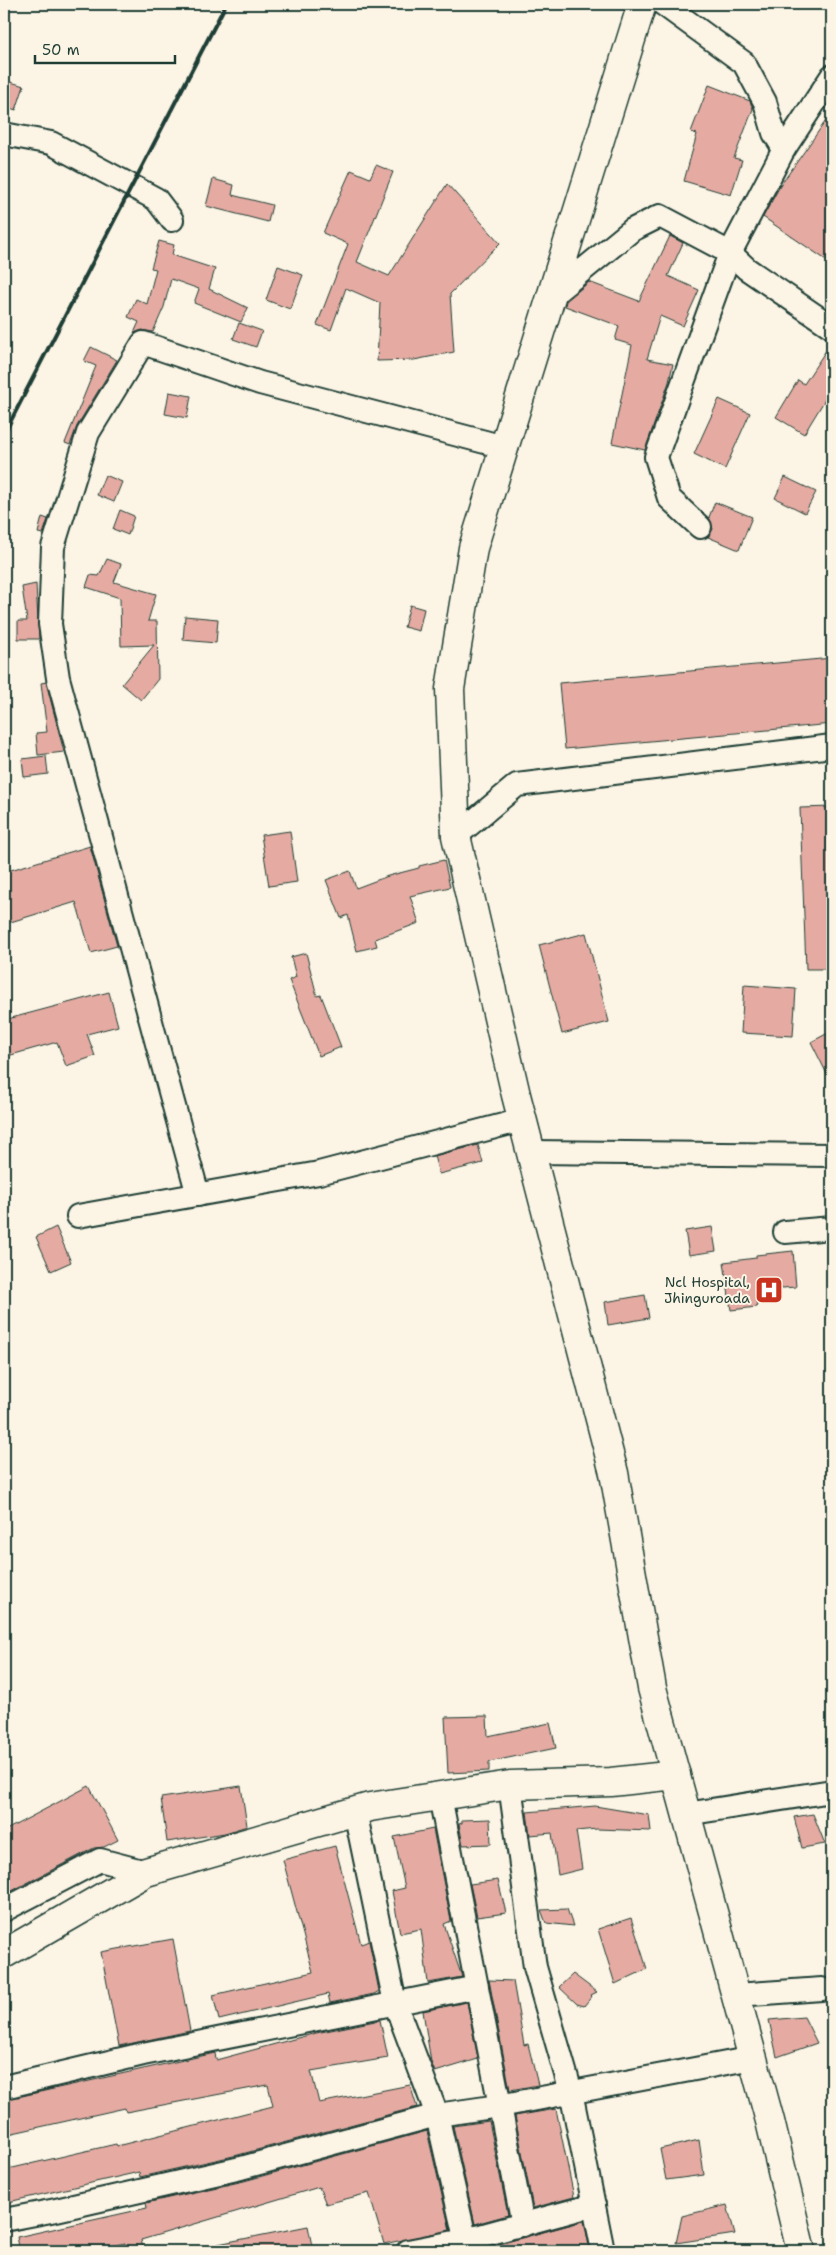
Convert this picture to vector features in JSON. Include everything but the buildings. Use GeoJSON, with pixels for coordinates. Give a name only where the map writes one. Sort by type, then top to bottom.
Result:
{"type":"FeatureCollection","features":[{"type":"Feature","properties":{"kind":"street"},"geometry":{"type":"LineString","coordinates":[[642,4],[473,548],[450,689],[456,836],[522,1120],[614,1473],[652,1688],[753,2058],[801,2251]]}},
{"type":"Feature","properties":{"kind":"street"},"geometry":{"type":"LineString","coordinates":[[663,4],[744,63],[765,102],[774,134],[784,148]]}},
{"type":"Feature","properties":{"kind":"street"},"geometry":{"type":"LineString","coordinates":[[700,527],[669,498],[656,456],[730,253],[784,148],[832,76]]}},
{"type":"Feature","properties":{"kind":"street"},"geometry":{"type":"LineString","coordinates":[[4,134],[51,143],[67,151],[156,199],[172,220]]}},
{"type":"Feature","properties":{"kind":"street"},"geometry":{"type":"LineString","coordinates":[[550,297],[632,230],[660,216],[730,253],[747,269],[832,327]]}},
{"type":"Feature","properties":{"kind":"street"},"geometry":{"type":"LineString","coordinates":[[198,1195],[58,678],[50,624],[53,547],[88,434],[144,343],[260,383],[504,447]]}},
{"type":"Feature","properties":{"kind":"street"},"geometry":{"type":"LineString","coordinates":[[456,836],[517,786],[832,746]]}},
{"type":"Feature","properties":{"kind":"street"},"geometry":{"type":"LineString","coordinates":[[78,1216],[319,1173],[522,1120]]}},
{"type":"Feature","properties":{"kind":"street"},"geometry":{"type":"LineString","coordinates":[[531,1152],[832,1155]]}},
{"type":"Feature","properties":{"kind":"street"},"geometry":{"type":"LineString","coordinates":[[785,1232],[832,1228]]}},
{"type":"Feature","properties":{"kind":"street"},"geometry":{"type":"LineString","coordinates":[[4,1954],[146,1872],[355,1811],[510,1784],[611,1782],[676,1775]]}},
{"type":"Feature","properties":{"kind":"street"},"geometry":{"type":"LineString","coordinates":[[510,1784],[535,1967],[571,2092],[603,2251]]}},
{"type":"Feature","properties":{"kind":"street"},"geometry":{"type":"LineString","coordinates":[[686,1814],[832,1791]]}},
{"type":"Feature","properties":{"kind":"street"},"geometry":{"type":"LineString","coordinates":[[440,1796],[522,2225]]}},
{"type":"Feature","properties":{"kind":"street"},"geometry":{"type":"LineString","coordinates":[[355,1811],[395,2003],[437,2115],[466,2246]]}},
{"type":"Feature","properties":{"kind":"street"},"geometry":{"type":"LineString","coordinates":[[4,1910],[100,1860],[146,1872]]}},
{"type":"Feature","properties":{"kind":"street"},"geometry":{"type":"LineString","coordinates":[[4,2088],[143,2054],[477,1987]]}},
{"type":"Feature","properties":{"kind":"street"},"geometry":{"type":"LineString","coordinates":[[736,1995],[822,1989]]}},
{"type":"Feature","properties":{"kind":"street"},"geometry":{"type":"LineString","coordinates":[[4,2220],[240,2168],[437,2115],[499,2106],[753,2058]]}},
{"type":"Feature","properties":{"kind":"street"},"geometry":{"type":"LineString","coordinates":[[408,2251],[466,2246],[522,2225],[594,2205]]}},
{"type":"Feature","properties":{"kind":"railway"},"geometry":{"type":"LineString","coordinates":[[4,434],[226,4]]}},
{"type":"Feature","properties":{"kind":"place","name":"Ncl Hospital, Jhinguroada"},"geometry":{"type":"Point","coordinates":[769,1290]}}]}
